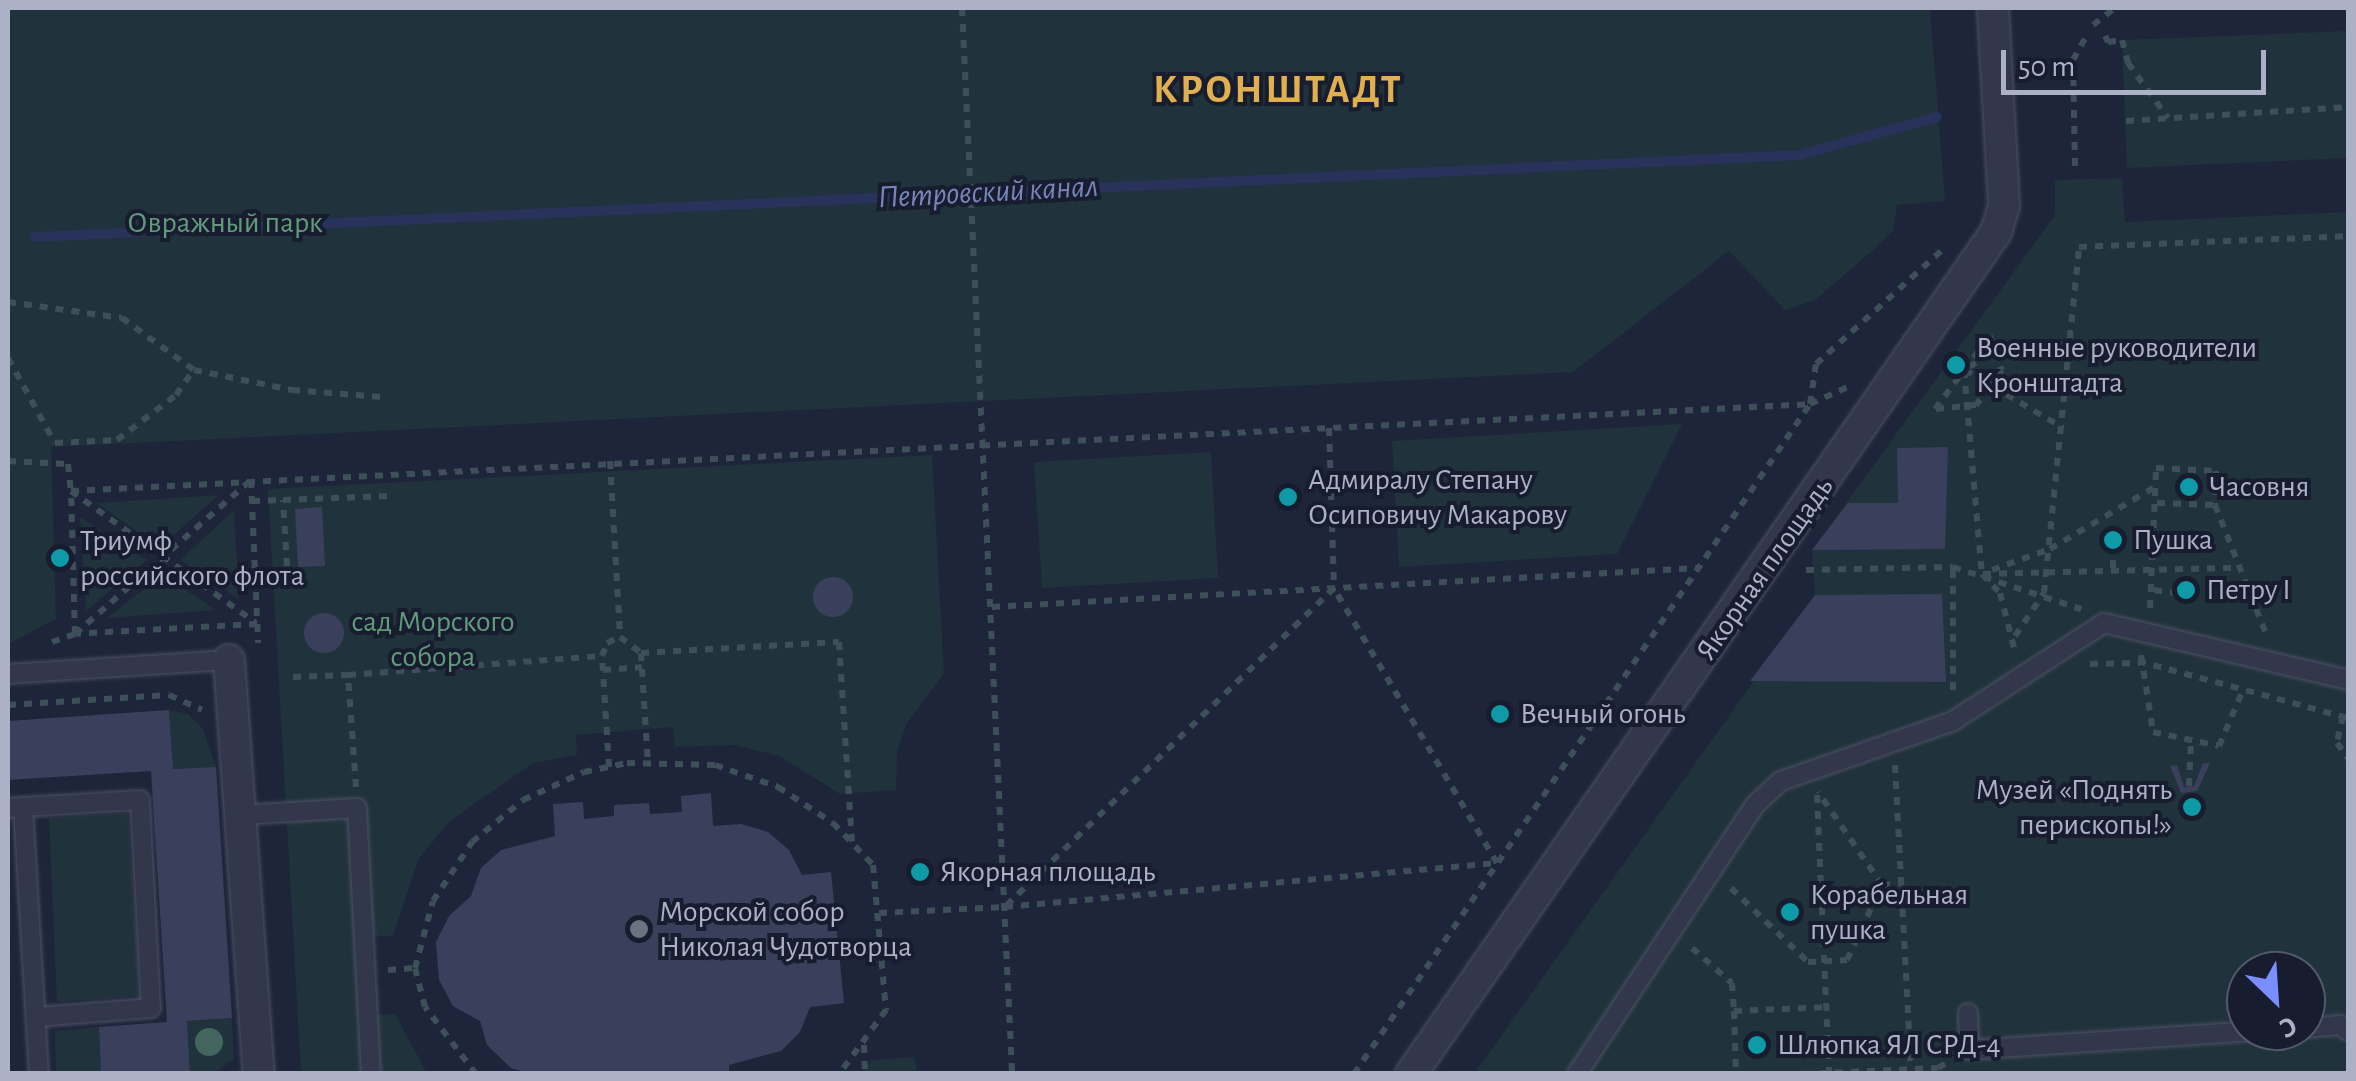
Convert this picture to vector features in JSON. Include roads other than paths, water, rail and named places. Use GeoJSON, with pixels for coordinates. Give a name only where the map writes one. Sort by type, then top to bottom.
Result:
{"type":"FeatureCollection","features":[{"type":"Feature","properties":{"kind":"street","name":"Якорная площадь"},"geometry":{"type":"LineString","coordinates":[[1411,1074],[1968,280],[2004,205],[1993,8]]}},
{"type":"Feature","properties":{"kind":"street"},"geometry":{"type":"LineString","coordinates":[[229,660],[258,1074]]}},
{"type":"Feature","properties":{"kind":"lane"},"geometry":{"type":"LineString","coordinates":[[1577,1074],[1756,804],[1803,770],[1953,721],[2104,623],[2348,680]]}},
{"type":"Feature","properties":{"kind":"lane"},"geometry":{"type":"LineString","coordinates":[[8,674],[229,660]]}},
{"type":"Feature","properties":{"kind":"lane"},"geometry":{"type":"LineString","coordinates":[[36,1017],[151,1008],[140,800],[15,808],[40,1074]]}},
{"type":"Feature","properties":{"kind":"lane"},"geometry":{"type":"LineString","coordinates":[[240,815],[358,808],[371,1074]]}},
{"type":"Feature","properties":{"kind":"lane"},"geometry":{"type":"LineString","coordinates":[[1968,1014],[1970,1050],[2226,1033]]}},
{"type":"Feature","properties":{"kind":"waterway","name":"Петровский канал"},"geometry":{"type":"LineString","coordinates":[[35,237],[1799,155],[1937,117]]}},
{"type":"Feature","properties":{"kind":"place","name":"Военные руководители Кронштадта"},"geometry":{"type":"Point","coordinates":[1956,365]}},
{"type":"Feature","properties":{"kind":"place","name":"Часовня"},"geometry":{"type":"Point","coordinates":[2189,487]}},
{"type":"Feature","properties":{"kind":"place","name":"Адмиралу Степану Осиповичу Макарову"},"geometry":{"type":"Point","coordinates":[1288,497]}},
{"type":"Feature","properties":{"kind":"place","name":"Пушка"},"geometry":{"type":"Point","coordinates":[2113,540]}},
{"type":"Feature","properties":{"kind":"place","name":"Триумф российского флота"},"geometry":{"type":"Point","coordinates":[60,558]}},
{"type":"Feature","properties":{"kind":"place","name":"Петру I"},"geometry":{"type":"Point","coordinates":[2186,590]}},
{"type":"Feature","properties":{"kind":"place","name":"Вечный огонь"},"geometry":{"type":"Point","coordinates":[1500,714]}},
{"type":"Feature","properties":{"kind":"place","name":"Музей «Поднять перископы!»"},"geometry":{"type":"Point","coordinates":[2192,807]}},
{"type":"Feature","properties":{"kind":"place","name":"Якорная площадь"},"geometry":{"type":"Point","coordinates":[920,872]}},
{"type":"Feature","properties":{"kind":"place","name":"Корабельная пушка"},"geometry":{"type":"Point","coordinates":[1790,912]}},
{"type":"Feature","properties":{"kind":"place","name":"Морской собор Николая Чудотворца"},"geometry":{"type":"Point","coordinates":[639,929]}},
{"type":"Feature","properties":{"kind":"place","name":"Шлюпка ЯЛ СРД-4"},"geometry":{"type":"Point","coordinates":[1757,1045]}},
{"type":"Feature","properties":{"kind":"district","name":"КРОНШТАДТ"},"geometry":{"type":"Point","coordinates":[1278,90]}},
{"type":"Feature","properties":{"kind":"park label","name":"Овражный парк"},"geometry":{"type":"Point","coordinates":[225,223]}},
{"type":"Feature","properties":{"kind":"park label","name":"сад Морского собора"},"geometry":{"type":"Point","coordinates":[433,639]}}]}
